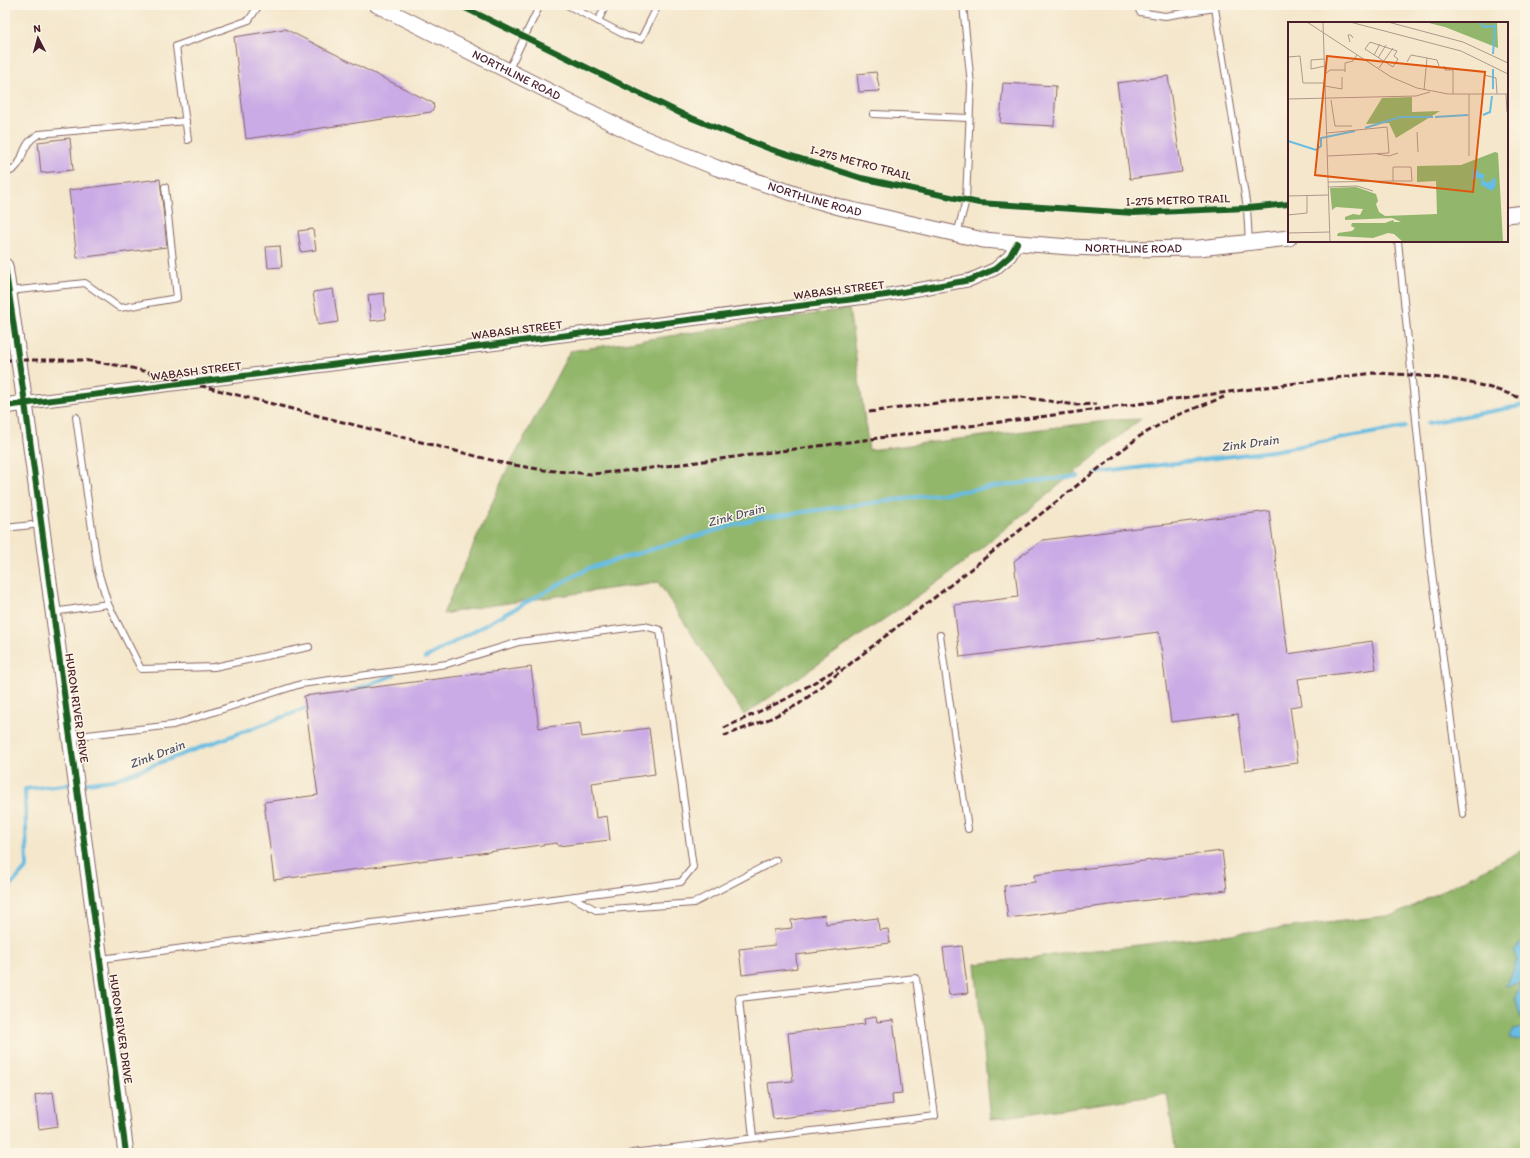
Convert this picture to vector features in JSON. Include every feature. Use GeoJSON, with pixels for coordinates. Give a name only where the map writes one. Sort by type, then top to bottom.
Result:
{"type":"FeatureCollection","features":[{"type":"Feature","properties":{"kind":"street","name":"NORTHLINE ROAD"},"geometry":{"type":"LineString","coordinates":[[377,5],[636,135],[717,168],[794,194],[843,208],[983,240],[1017,243],[1124,249],[1199,248],[1288,238]]}},
{"type":"Feature","properties":{"kind":"street"},"geometry":{"type":"LineString","coordinates":[[1508,215],[1525,213]]}},
{"type":"Feature","properties":{"kind":"street","name":"WABASH STREET"},"geometry":{"type":"LineString","coordinates":[[5,406],[886,295],[970,280],[995,269],[1010,256],[1017,243]]}},
{"type":"Feature","properties":{"kind":"street","name":"HURON RIVER DRIVE"},"geometry":{"type":"LineString","coordinates":[[5,266],[25,403],[126,1153]]}},
{"type":"Feature","properties":{"kind":"lane"},"geometry":{"type":"LineString","coordinates":[[188,140],[176,46],[249,20],[259,5]]}},
{"type":"Feature","properties":{"kind":"lane"},"geometry":{"type":"LineString","coordinates":[[508,71],[540,5]]}},
{"type":"Feature","properties":{"kind":"lane"},"geometry":{"type":"LineString","coordinates":[[567,5],[627,36],[641,39],[658,5]]}},
{"type":"Feature","properties":{"kind":"lane"},"geometry":{"type":"LineString","coordinates":[[598,21],[606,5]]}},
{"type":"Feature","properties":{"kind":"lane"},"geometry":{"type":"LineString","coordinates":[[957,234],[966,200],[970,85],[963,5]]}},
{"type":"Feature","properties":{"kind":"lane"},"geometry":{"type":"LineString","coordinates":[[1137,5],[1140,12],[1165,16],[1215,8],[1247,208],[1249,243]]}},
{"type":"Feature","properties":{"kind":"lane"},"geometry":{"type":"LineString","coordinates":[[873,114],[969,118]]}},
{"type":"Feature","properties":{"kind":"lane"},"geometry":{"type":"LineString","coordinates":[[5,173],[12,171],[19,165],[30,140],[39,134],[186,122]]}},
{"type":"Feature","properties":{"kind":"lane"},"geometry":{"type":"LineString","coordinates":[[9,291],[85,283],[120,308],[177,298],[165,187]]}},
{"type":"Feature","properties":{"kind":"lane"},"geometry":{"type":"LineString","coordinates":[[1398,242],[1429,549],[1463,814]]}},
{"type":"Feature","properties":{"kind":"lane"},"geometry":{"type":"LineString","coordinates":[[76,417],[98,571],[108,604],[140,669],[214,667],[309,647]]}},
{"type":"Feature","properties":{"kind":"lane"},"geometry":{"type":"LineString","coordinates":[[5,528],[41,524]]}},
{"type":"Feature","properties":{"kind":"lane"},"geometry":{"type":"LineString","coordinates":[[53,612],[108,604]]}},
{"type":"Feature","properties":{"kind":"lane"},"geometry":{"type":"LineString","coordinates":[[70,737],[173,725],[301,684],[447,664],[519,642],[644,626],[660,630],[693,867],[681,882],[100,959]]}},
{"type":"Feature","properties":{"kind":"lane"},"geometry":{"type":"LineString","coordinates":[[940,635],[968,829]]}},
{"type":"Feature","properties":{"kind":"lane"},"geometry":{"type":"LineString","coordinates":[[572,897],[596,910],[694,903],[776,860]]}},
{"type":"Feature","properties":{"kind":"lane"},"geometry":{"type":"LineString","coordinates":[[632,1153],[935,1116],[916,978],[739,998],[752,1138]]}},
{"type":"Feature","properties":{"kind":"green space"},"geometry":{"type":"Polygon","coordinates":[[[849,309],[869,450],[1115,420],[1141,419],[944,578],[744,715],[658,582],[480,607],[443,614],[505,474],[570,351],[849,309]]]}},
{"type":"Feature","properties":{"kind":"green space"},"geometry":{"type":"Polygon","coordinates":[[[1525,849],[1525,1153],[1176,1153],[1167,1094],[991,1119],[975,964],[1395,915],[1525,849]]]}},
{"type":"Feature","properties":{"kind":"water"},"geometry":{"type":"Polygon","coordinates":[[[1525,940],[1525,1036],[1519,1040],[1509,1038],[1514,1030],[1524,1028],[1515,998],[1520,983],[1505,986],[1517,961],[1513,950],[1525,940]]]}},
{"type":"Feature","properties":{"kind":"building"},"geometry":{"type":"Polygon","coordinates":[[[285,29],[433,103],[434,108],[431,112],[246,139],[234,37],[285,29]]]}},
{"type":"Feature","properties":{"kind":"building"},"geometry":{"type":"Polygon","coordinates":[[[876,72],[880,91],[859,92],[857,74],[876,72]]]}},
{"type":"Feature","properties":{"kind":"building"},"geometry":{"type":"Polygon","coordinates":[[[1168,76],[1182,172],[1130,179],[1117,83],[1168,76]]]}},
{"type":"Feature","properties":{"kind":"building"},"geometry":{"type":"Polygon","coordinates":[[[1003,83],[1056,86],[1054,126],[1000,123],[1003,83]]]}},
{"type":"Feature","properties":{"kind":"building"},"geometry":{"type":"Polygon","coordinates":[[[70,138],[73,170],[41,173],[38,142],[70,138]]]}},
{"type":"Feature","properties":{"kind":"building"},"geometry":{"type":"Polygon","coordinates":[[[160,179],[167,247],[77,258],[69,190],[160,179]]]}},
{"type":"Feature","properties":{"kind":"building"},"geometry":{"type":"Polygon","coordinates":[[[313,229],[316,250],[301,252],[298,231],[313,229]]]}},
{"type":"Feature","properties":{"kind":"building"},"geometry":{"type":"Polygon","coordinates":[[[280,246],[282,267],[268,268],[266,247],[280,246]]]}},
{"type":"Feature","properties":{"kind":"building"},"geometry":{"type":"Polygon","coordinates":[[[333,289],[338,322],[318,325],[313,292],[333,289]]]}},
{"type":"Feature","properties":{"kind":"building"},"geometry":{"type":"Polygon","coordinates":[[[384,293],[386,319],[371,321],[368,295],[384,293]]]}},
{"type":"Feature","properties":{"kind":"building"},"geometry":{"type":"Polygon","coordinates":[[[1269,511],[1288,654],[1372,641],[1376,669],[1298,679],[1302,705],[1290,707],[1298,763],[1245,770],[1238,714],[1171,722],[1159,632],[960,657],[954,605],[1018,597],[1014,561],[1043,540],[1269,511]]]}},
{"type":"Feature","properties":{"kind":"building"},"geometry":{"type":"Polygon","coordinates":[[[531,667],[539,728],[580,723],[582,737],[649,728],[655,774],[592,783],[596,818],[607,816],[610,840],[558,846],[557,843],[274,880],[264,802],[318,795],[304,696],[531,667]]]}},
{"type":"Feature","properties":{"kind":"building"},"geometry":{"type":"Polygon","coordinates":[[[1222,851],[1227,890],[1008,918],[1004,886],[1035,882],[1034,875],[1222,851]]]}},
{"type":"Feature","properties":{"kind":"building"},"geometry":{"type":"Polygon","coordinates":[[[825,915],[826,924],[878,918],[879,930],[888,929],[890,943],[796,955],[797,968],[742,975],[739,949],[775,945],[774,930],[792,928],[791,920],[825,915]]]}},
{"type":"Feature","properties":{"kind":"building"},"geometry":{"type":"Polygon","coordinates":[[[962,946],[968,993],[949,995],[943,948],[962,946]]]}},
{"type":"Feature","properties":{"kind":"building"},"geometry":{"type":"Polygon","coordinates":[[[876,1017],[877,1022],[893,1020],[902,1093],[892,1094],[893,1104],[773,1119],[768,1083],[793,1081],[788,1033],[865,1024],[864,1019],[876,1017]]]}},
{"type":"Feature","properties":{"kind":"building"},"geometry":{"type":"Polygon","coordinates":[[[53,1092],[58,1126],[39,1129],[35,1095],[53,1092]]]}},
{"type":"Feature","properties":{"kind":"waterway","name":"Zink Drain"},"geometry":{"type":"LineString","coordinates":[[1428,423],[1525,405]]}},
{"type":"Feature","properties":{"kind":"waterway","name":"Zink Drain"},"geometry":{"type":"LineString","coordinates":[[1097,473],[1272,451],[1405,427]]}},
{"type":"Feature","properties":{"kind":"waterway","name":"Zink Drain"},"geometry":{"type":"LineString","coordinates":[[425,658],[589,568],[758,518],[1077,476]]}},
{"type":"Feature","properties":{"kind":"waterway","name":"Zink Drain"},"geometry":{"type":"LineString","coordinates":[[352,691],[394,675]]}},
{"type":"Feature","properties":{"kind":"waterway","name":"Zink Drain"},"geometry":{"type":"LineString","coordinates":[[80,784],[113,780],[310,707]]}},
{"type":"Feature","properties":{"kind":"waterway","name":"Zink Drain"},"geometry":{"type":"LineString","coordinates":[[5,892],[27,867],[25,789],[73,784]]}},
{"type":"Feature","properties":{"kind":"railway"},"geometry":{"type":"LineString","coordinates":[[5,360],[83,360],[128,367],[503,463],[544,470],[591,474],[636,470],[1373,373],[1450,379],[1488,387],[1525,400]]}},
{"type":"Feature","properties":{"kind":"railway"},"geometry":{"type":"LineString","coordinates":[[869,412],[983,397],[1021,397],[1076,405],[1097,404]]}},
{"type":"Feature","properties":{"kind":"railway"},"geometry":{"type":"LineString","coordinates":[[724,736],[769,719],[799,704],[1140,436],[1175,416],[1224,397]]}},
{"type":"Feature","properties":{"kind":"railway"},"geometry":{"type":"LineString","coordinates":[[724,728],[786,699],[840,667]]}},
{"type":"Feature","properties":{"kind":"cycle path","name":"I-275 METRO TRAIL"},"geometry":{"type":"LineString","coordinates":[[459,5],[684,115],[770,149],[861,178],[979,203],[1134,213],[1247,208],[1288,204]]}},
{"type":"Feature","properties":{"kind":"cycle path"},"geometry":{"type":"LineString","coordinates":[[5,406],[886,295],[970,280],[995,269],[1010,256],[1017,243]]}},
{"type":"Feature","properties":{"kind":"cycle path"},"geometry":{"type":"LineString","coordinates":[[5,266],[25,403],[126,1153]]}}]}
